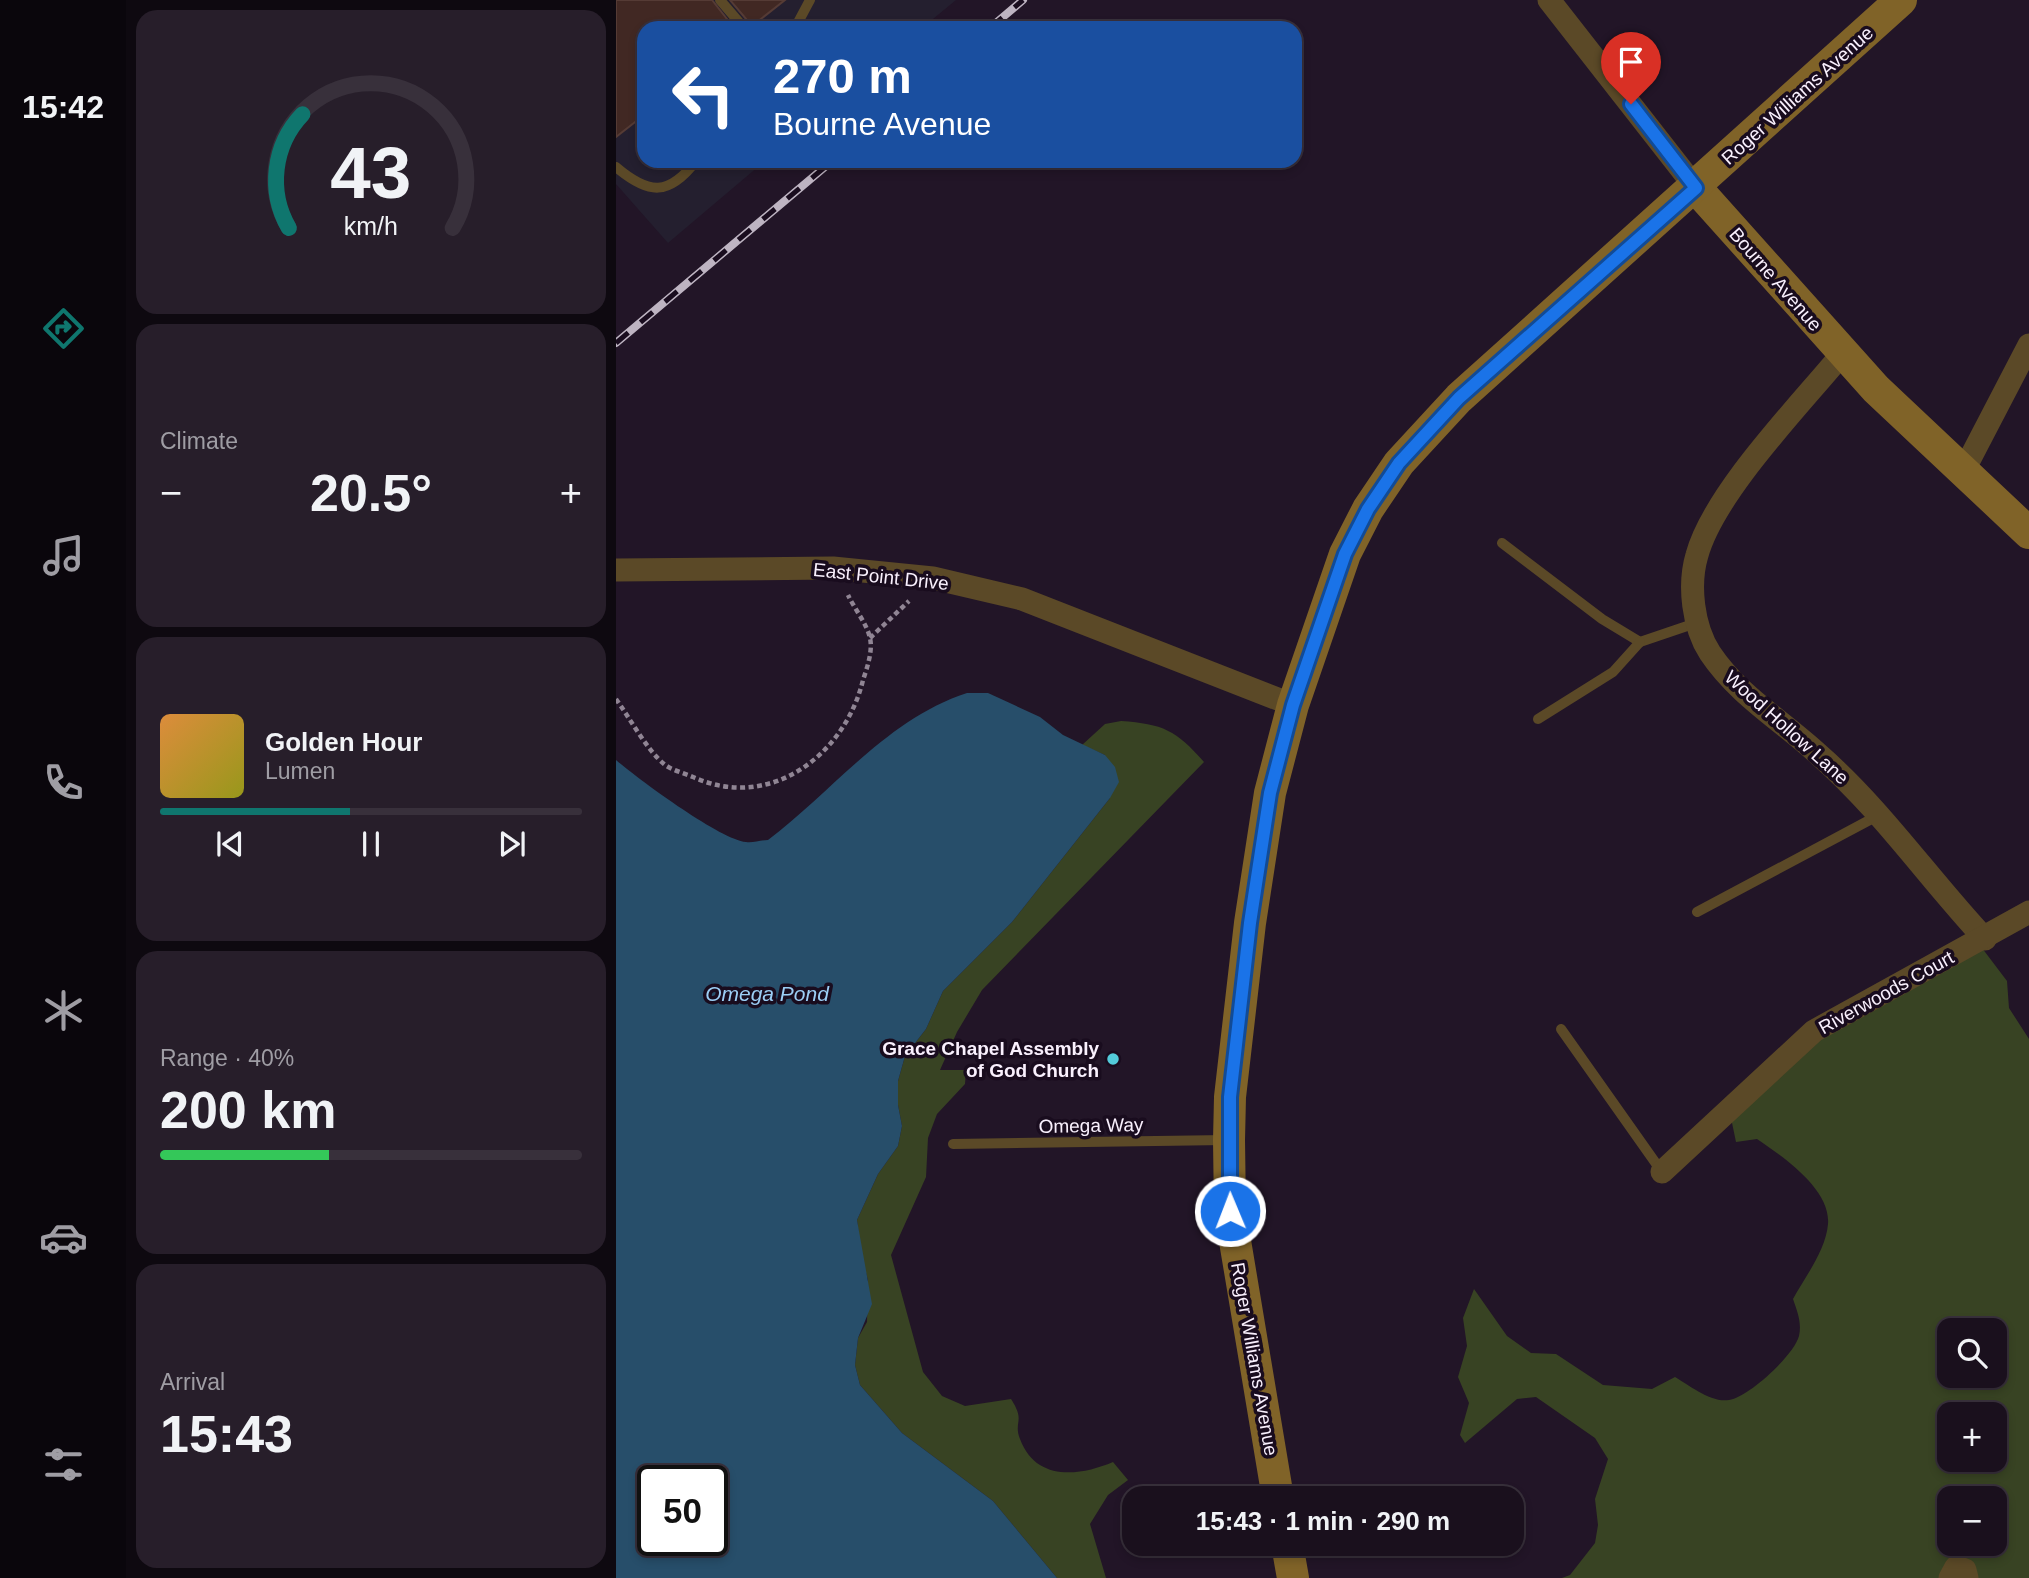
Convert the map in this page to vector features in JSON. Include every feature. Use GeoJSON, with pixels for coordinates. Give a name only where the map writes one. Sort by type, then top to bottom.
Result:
{"type":"FeatureCollection","features":[{"type":"Feature","properties":{"kind":"main road","name":"Roger Williams Avenue"},"geometry":{"type":"LineString","coordinates":[[1276,1486],[1230,1211],[1230,1097],[1250,923],[1270,793],[1293,705],[1345,554],[1368,509],[1399,463],[1459,398],[1696,188],[1901,0]]}},
{"type":"Feature","properties":{"kind":"main road","name":"Bourne Avenue"},"geometry":{"type":"LineString","coordinates":[[1696,188],[1842,354],[2029,533]]}},
{"type":"Feature","properties":{"kind":"main road"},"geometry":{"type":"LineString","coordinates":[[1288,1556],[1293,1578]]}},
{"type":"Feature","properties":{"kind":"street","name":"Bourne Avenue"},"geometry":{"type":"LineString","coordinates":[[1549,0],[1696,188]]}},
{"type":"Feature","properties":{"kind":"street"},"geometry":{"type":"LineString","coordinates":[[1963,472],[2029,345]]}},
{"type":"Feature","properties":{"kind":"street","name":"Wood Hollow Lane"},"geometry":{"type":"LineString","coordinates":[[1842,354],[1771,439],[1727,496],[1709,526],[1696,556],[1696,623],[1709,651],[1736,686],[1818,754],[1880,815],[1947,899],[1985,939]]}},
{"type":"Feature","properties":{"kind":"street","name":"East Point Drive"},"geometry":{"type":"LineString","coordinates":[[616,570],[833,568],[933,578],[1022,599],[1293,705]]}},
{"type":"Feature","properties":{"kind":"street","name":"Riverwoods Court"},"geometry":{"type":"LineString","coordinates":[[1662,1172],[1814,1031],[1922,970],[1985,939],[2029,912]]}},
{"type":"Feature","properties":{"kind":"street"},"geometry":{"type":"LineString","coordinates":[[1950,1578],[1956,1567],[1965,1570],[1967,1578]]}},
{"type":"Feature","properties":{"kind":"lane"},"geometry":{"type":"LineString","coordinates":[[720,0],[738,21]]}},
{"type":"Feature","properties":{"kind":"lane"},"geometry":{"type":"LineString","coordinates":[[799,21],[810,0]]}},
{"type":"Feature","properties":{"kind":"lane"},"geometry":{"type":"LineString","coordinates":[[616,167],[636,184],[658,189],[681,181],[691,168]]}},
{"type":"Feature","properties":{"kind":"lane"},"geometry":{"type":"LineString","coordinates":[[1502,543],[1602,619],[1640,642]]}},
{"type":"Feature","properties":{"kind":"lane"},"geometry":{"type":"LineString","coordinates":[[1538,719],[1613,671],[1640,642],[1696,623]]}},
{"type":"Feature","properties":{"kind":"lane"},"geometry":{"type":"LineString","coordinates":[[1697,912],[1880,815]]}},
{"type":"Feature","properties":{"kind":"lane"},"geometry":{"type":"LineString","coordinates":[[1561,1029],[1662,1172]]}},
{"type":"Feature","properties":{"kind":"lane","name":"Omega Way"},"geometry":{"type":"LineString","coordinates":[[953,1144],[1229,1140]]}},
{"type":"Feature","properties":{"kind":"path"},"geometry":{"type":"LineString","coordinates":[[616,699],[664,765],[707,784],[743,788],[778,781],[807,766],[835,742],[858,704],[869,660],[870,639],[853,606]]}},
{"type":"Feature","properties":{"kind":"path"},"geometry":{"type":"LineString","coordinates":[[870,639],[897,612]]}},
{"type":"Feature","properties":{"kind":"shaded area"},"geometry":{"type":"Polygon","coordinates":[[[616,0],[956,0],[930,21],[637,21],[637,168],[757,168],[668,243],[616,184],[616,0]]]}},
{"type":"Feature","properties":{"kind":"green space"},"geometry":{"type":"Polygon","coordinates":[[[1121,721],[1148,724],[1168,731],[1204,762],[982,990],[957,1032],[940,1070],[966,1070],[965,1084],[937,1114],[928,1138],[926,1177],[891,1255],[923,1372],[942,1396],[965,1406],[1011,1399],[1018,1412],[1020,1439],[1027,1453],[1037,1463],[1060,1472],[1073,1472],[1113,1462],[1128,1480],[1108,1495],[1090,1524],[1106,1578],[1057,1578],[993,1501],[902,1433],[860,1385],[855,1365],[858,1338],[867,1322],[868,1280],[862,1259],[857,1220],[878,1174],[898,1146],[902,1126],[898,1105],[898,1081],[905,1056],[926,1029],[943,991],[1012,922],[1110,798],[1105,755],[1082,745],[1105,724],[1121,721]]]}},
{"type":"Feature","properties":{"kind":"green space"},"geometry":{"type":"Polygon","coordinates":[[[1982,948],[2007,981],[2009,1008],[2029,1039],[2029,1578],[1562,1578],[1570,1575],[1595,1543],[1598,1525],[1595,1499],[1608,1459],[1595,1438],[1536,1397],[1517,1399],[1465,1443],[1460,1435],[1469,1403],[1458,1377],[1467,1346],[1463,1318],[1474,1289],[1507,1336],[1531,1353],[1556,1354],[1603,1385],[1652,1389],[1675,1377],[1715,1399],[1729,1400],[1759,1383],[1789,1354],[1800,1331],[1793,1299],[1823,1244],[1828,1224],[1827,1211],[1813,1186],[1779,1155],[1757,1139],[1736,1142],[1731,1118],[1788,1053],[1982,948]]]}},
{"type":"Feature","properties":{"kind":"water","name":"Omega Pond"},"geometry":{"type":"Polygon","coordinates":[[[967,693],[988,693],[1040,717],[1063,735],[1105,755],[1115,767],[1119,782],[1110,798],[1012,922],[943,991],[926,1029],[905,1056],[898,1081],[898,1105],[902,1126],[898,1146],[878,1174],[857,1220],[872,1304],[858,1338],[855,1365],[860,1385],[902,1433],[993,1501],[1057,1578],[616,1578],[616,760],[660,794],[718,831],[746,842],[768,840],[862,758],[911,720],[967,693]]]}},
{"type":"Feature","properties":{"kind":"building"},"geometry":{"type":"Polygon","coordinates":[[[616,0],[712,0],[728,21],[637,21],[637,120],[616,137],[616,0]]]}},
{"type":"Feature","properties":{"kind":"building"},"geometry":{"type":"Polygon","coordinates":[[[730,0],[785,0],[758,21],[748,21],[730,0]]]}},
{"type":"Feature","properties":{"kind":"railway"},"geometry":{"type":"LineString","coordinates":[[998,21],[1023,0]]}},
{"type":"Feature","properties":{"kind":"railway"},"geometry":{"type":"LineString","coordinates":[[616,343],[824,168]]}},
{"type":"Feature","properties":{"kind":"place","name":"Grace Chapel Assembly of God Church"},"geometry":{"type":"Point","coordinates":[1113,1059]}},
{"type":"Feature","properties":{"kind":"route"},"geometry":{"type":"LineString","coordinates":[[1230,1211],[1230,1097],[1250,923],[1270,793],[1293,705],[1345,554],[1368,509],[1422,435],[1459,398],[1696,188],[1631,104]]}}]}
